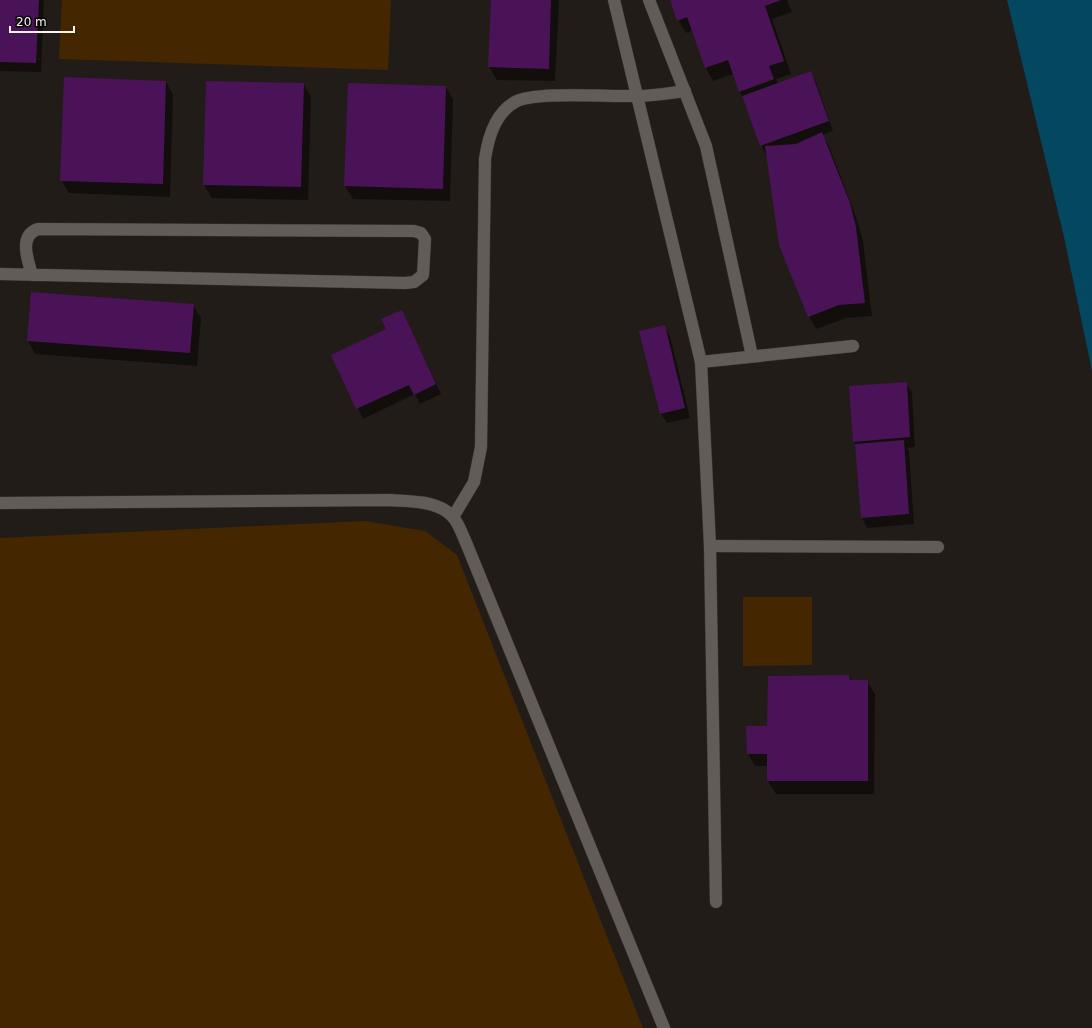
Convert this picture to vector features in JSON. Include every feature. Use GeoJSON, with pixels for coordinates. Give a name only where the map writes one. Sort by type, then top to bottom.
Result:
{"type":"FeatureCollection","features":[{"type":"Feature","properties":{"kind":"street"},"geometry":{"type":"LineString","coordinates":[[614,0],[639,96],[702,362],[710,546],[716,902]]}},
{"type":"Feature","properties":{"kind":"street"},"geometry":{"type":"LineString","coordinates":[[649,0],[706,146],[752,356]]}},
{"type":"Feature","properties":{"kind":"street"},"geometry":{"type":"LineString","coordinates":[[452,517],[474,482],[481,447],[485,159],[487,142],[497,120],[516,102],[534,96],[639,96],[685,91]]}},
{"type":"Feature","properties":{"kind":"street"},"geometry":{"type":"LineString","coordinates":[[0,274],[32,275],[405,283],[414,282],[423,275],[425,239],[421,233],[414,231],[38,229],[32,231],[26,240],[26,248],[32,275]]}},
{"type":"Feature","properties":{"kind":"street"},"geometry":{"type":"LineString","coordinates":[[702,362],[853,346]]}},
{"type":"Feature","properties":{"kind":"street"},"geometry":{"type":"LineString","coordinates":[[0,503],[391,500],[424,503],[441,508],[452,517],[467,545],[664,1028]]}},
{"type":"Feature","properties":{"kind":"street"},"geometry":{"type":"LineString","coordinates":[[710,546],[938,547]]}},
{"type":"Feature","properties":{"kind":"shaded area"},"geometry":{"type":"Polygon","coordinates":[[[62,0],[391,0],[388,70],[59,59],[62,0]]]}},
{"type":"Feature","properties":{"kind":"shaded area"},"geometry":{"type":"Polygon","coordinates":[[[365,521],[425,531],[457,555],[643,1028],[0,1028],[0,538],[365,521]]]}},
{"type":"Feature","properties":{"kind":"shaded area"},"geometry":{"type":"Polygon","coordinates":[[[743,597],[812,597],[812,665],[743,666],[743,597]]]}},
{"type":"Feature","properties":{"kind":"water"},"geometry":{"type":"Polygon","coordinates":[[[1007,0],[1092,0],[1092,371],[1064,237],[1007,0]]]}},
{"type":"Feature","properties":{"kind":"building"},"geometry":{"type":"Polygon","coordinates":[[[0,0],[39,0],[36,63],[0,62],[0,0]]]}},
{"type":"Feature","properties":{"kind":"building"},"geometry":{"type":"Polygon","coordinates":[[[491,0],[551,0],[549,69],[488,67],[491,0]]]}},
{"type":"Feature","properties":{"kind":"building"},"geometry":{"type":"Polygon","coordinates":[[[670,0],[781,0],[765,6],[784,61],[769,66],[774,79],[739,92],[728,60],[705,68],[687,17],[677,21],[670,0]]]}},
{"type":"Feature","properties":{"kind":"building"},"geometry":{"type":"Polygon","coordinates":[[[811,71],[829,121],[760,146],[742,96],[811,71]]]}},
{"type":"Feature","properties":{"kind":"building"},"geometry":{"type":"Polygon","coordinates":[[[64,77],[166,81],[163,184],[60,181],[64,77]]]}},
{"type":"Feature","properties":{"kind":"building"},"geometry":{"type":"Polygon","coordinates":[[[206,81],[304,83],[301,187],[203,185],[206,81]]]}},
{"type":"Feature","properties":{"kind":"building"},"geometry":{"type":"Polygon","coordinates":[[[348,83],[446,86],[443,189],[344,186],[348,83]]]}},
{"type":"Feature","properties":{"kind":"building"},"geometry":{"type":"Polygon","coordinates":[[[822,132],[850,203],[856,227],[865,303],[839,305],[808,317],[779,245],[765,146],[796,144],[822,132]]]}},
{"type":"Feature","properties":{"kind":"building"},"geometry":{"type":"Polygon","coordinates":[[[31,292],[194,304],[190,353],[27,341],[31,292]]]}},
{"type":"Feature","properties":{"kind":"building"},"geometry":{"type":"Polygon","coordinates":[[[402,310],[436,384],[414,395],[409,385],[356,409],[331,355],[386,329],[381,319],[402,310]]]}},
{"type":"Feature","properties":{"kind":"building"},"geometry":{"type":"Polygon","coordinates":[[[665,325],[685,408],[660,414],[639,331],[665,325]]]}},
{"type":"Feature","properties":{"kind":"building"},"geometry":{"type":"Polygon","coordinates":[[[907,382],[910,437],[853,442],[849,386],[907,382]]]}},
{"type":"Feature","properties":{"kind":"building"},"geometry":{"type":"Polygon","coordinates":[[[904,440],[909,514],[861,518],[855,444],[904,440]]]}},
{"type":"Feature","properties":{"kind":"building"},"geometry":{"type":"Polygon","coordinates":[[[849,675],[850,680],[868,680],[868,781],[767,781],[767,754],[747,754],[746,726],[767,726],[768,676],[849,675]]]}}]}
